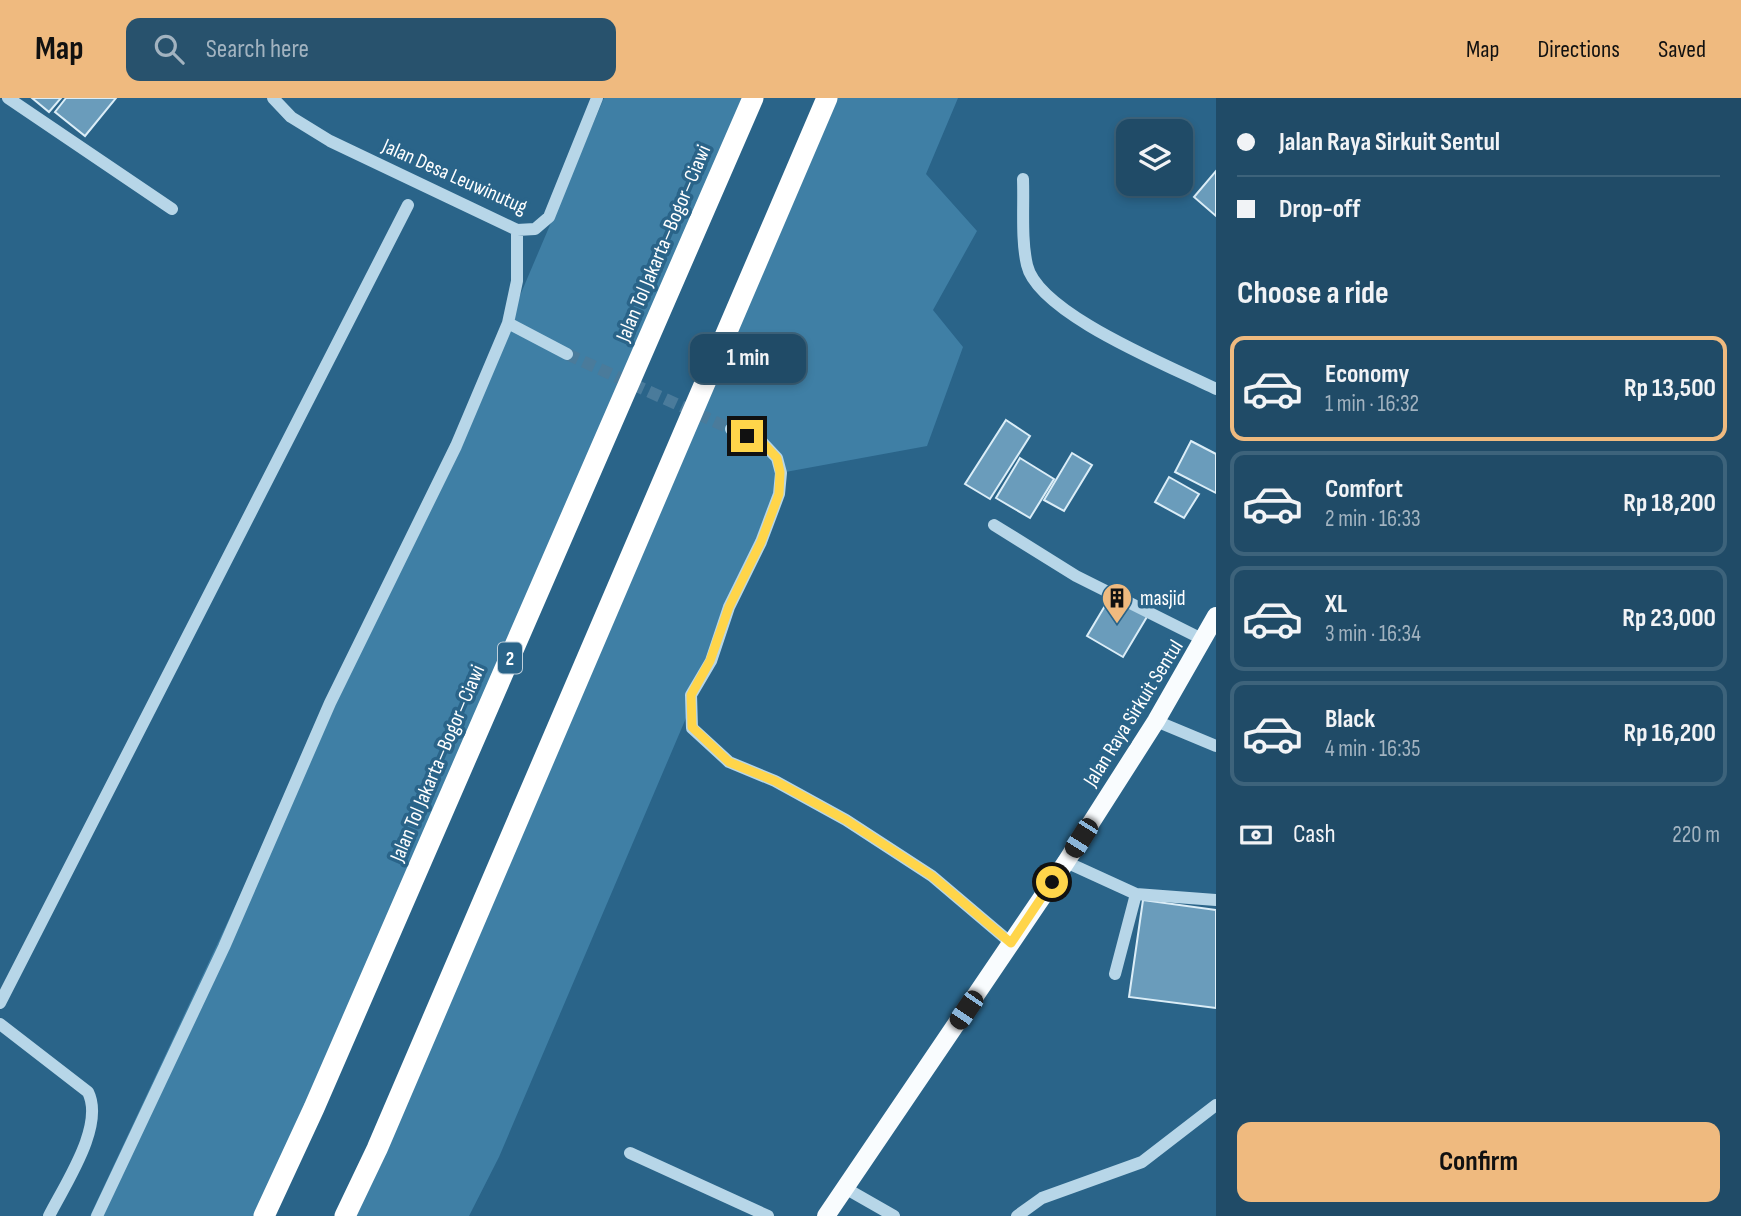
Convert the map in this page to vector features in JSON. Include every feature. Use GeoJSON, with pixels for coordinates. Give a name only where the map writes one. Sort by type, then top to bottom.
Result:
{"type":"FeatureCollection","features":[{"type":"Feature","properties":{"kind":"highway","name":"Jalan Tol Jakarta–Bogor–Ciawi"},"geometry":{"type":"LineString","coordinates":[[264,1216],[314,1108],[753,98]]}},
{"type":"Feature","properties":{"kind":"highway"},"geometry":{"type":"LineString","coordinates":[[345,1216],[377,1149],[827,98]]}},
{"type":"Feature","properties":{"kind":"main road","name":"Jalan Raya Sirkuit Sentul"},"geometry":{"type":"LineString","coordinates":[[827,1216],[1066,862],[1156,721],[1205,640],[1216,616]]}},
{"type":"Feature","properties":{"kind":"street"},"geometry":{"type":"LineString","coordinates":[[8,98],[172,209]]}},
{"type":"Feature","properties":{"kind":"street","name":"Jalan Desa Leuwinutug"},"geometry":{"type":"LineString","coordinates":[[273,98],[291,117],[318,134],[517,230],[535,229],[549,217],[597,98]]}},
{"type":"Feature","properties":{"kind":"street"},"geometry":{"type":"LineString","coordinates":[[1023,179],[1027,265],[1034,281],[1051,300],[1087,325],[1216,389]]}},
{"type":"Feature","properties":{"kind":"street"},"geometry":{"type":"LineString","coordinates":[[0,1003],[408,205]]}},
{"type":"Feature","properties":{"kind":"street"},"geometry":{"type":"LineString","coordinates":[[97,1216],[224,947],[330,703],[456,446],[508,323],[517,281],[517,230]]}},
{"type":"Feature","properties":{"kind":"street"},"geometry":{"type":"LineString","coordinates":[[508,323],[566,354]]}},
{"type":"Feature","properties":{"kind":"street"},"geometry":{"type":"LineString","coordinates":[[732,429],[763,443],[777,458],[780,472],[779,494],[761,542],[729,607],[710,661],[691,695],[692,727],[729,762],[775,781],[846,820],[932,876],[1011,943]]}},
{"type":"Feature","properties":{"kind":"street"},"geometry":{"type":"LineString","coordinates":[[994,525],[1076,576],[1205,640]]}},
{"type":"Feature","properties":{"kind":"street"},"geometry":{"type":"LineString","coordinates":[[1156,721],[1216,746]]}},
{"type":"Feature","properties":{"kind":"street"},"geometry":{"type":"LineString","coordinates":[[1066,862],[1136,894],[1216,900]]}},
{"type":"Feature","properties":{"kind":"street"},"geometry":{"type":"LineString","coordinates":[[1115,974],[1136,894]]}},
{"type":"Feature","properties":{"kind":"street"},"geometry":{"type":"LineString","coordinates":[[0,1024],[88,1092],[93,1101],[94,1115],[87,1139],[48,1216]]}},
{"type":"Feature","properties":{"kind":"street"},"geometry":{"type":"LineString","coordinates":[[1017,1216],[1042,1198],[1142,1162],[1216,1105]]}},
{"type":"Feature","properties":{"kind":"street"},"geometry":{"type":"LineString","coordinates":[[631,1153],[768,1216]]}},
{"type":"Feature","properties":{"kind":"street"},"geometry":{"type":"LineString","coordinates":[[845,1188],[894,1216]]}},
{"type":"Feature","properties":{"kind":"shaded area"},"geometry":{"type":"Polygon","coordinates":[[[604,98],[753,98],[264,1216],[90,1216],[323,718],[456,446],[604,98]]]}},
{"type":"Feature","properties":{"kind":"shaded area"},"geometry":{"type":"Polygon","coordinates":[[[827,98],[958,98],[926,174],[977,231],[933,310],[963,347],[927,446],[780,473],[761,542],[499,1157],[469,1216],[342,1216],[827,98]]]}},
{"type":"Feature","properties":{"kind":"building"},"geometry":{"type":"Polygon","coordinates":[[[32,98],[61,98],[49,112],[32,98]]]}},
{"type":"Feature","properties":{"kind":"building"},"geometry":{"type":"Polygon","coordinates":[[[66,98],[116,98],[85,136],[55,112],[66,98]]]}},
{"type":"Feature","properties":{"kind":"building"},"geometry":{"type":"Polygon","coordinates":[[[1216,171],[1216,216],[1194,197],[1216,171]]]}},
{"type":"Feature","properties":{"kind":"building"},"geometry":{"type":"Polygon","coordinates":[[[1006,420],[1030,436],[990,499],[965,484],[1006,420]]]}},
{"type":"Feature","properties":{"kind":"building"},"geometry":{"type":"Polygon","coordinates":[[[1191,441],[1216,454],[1216,493],[1175,472],[1191,441]]]}},
{"type":"Feature","properties":{"kind":"building"},"geometry":{"type":"Polygon","coordinates":[[[1072,453],[1092,465],[1064,511],[1044,500],[1072,453]]]}},
{"type":"Feature","properties":{"kind":"building"},"geometry":{"type":"Polygon","coordinates":[[[1020,458],[1054,479],[1030,518],[996,498],[1020,458]]]}},
{"type":"Feature","properties":{"kind":"building"},"geometry":{"type":"Polygon","coordinates":[[[1169,477],[1199,494],[1184,518],[1155,502],[1169,477]]]}},
{"type":"Feature","properties":{"kind":"building","name":"masjid"},"geometry":{"type":"Polygon","coordinates":[[[1112,594],[1148,615],[1123,657],[1087,636],[1112,594]]]}},
{"type":"Feature","properties":{"kind":"building"},"geometry":{"type":"Polygon","coordinates":[[[1143,900],[1216,910],[1216,1008],[1129,997],[1143,900]]]}},
{"type":"Feature","properties":{"kind":"tunnel"},"geometry":{"type":"LineString","coordinates":[[567,354],[731,429]]}},
{"type":"Feature","properties":{"kind":"place","name":"masjid"},"geometry":{"type":"Point","coordinates":[1117,625]}},
{"type":"Feature","properties":{"kind":"route"},"geometry":{"type":"LineString","coordinates":[[747,436],[763,443],[777,458],[780,472],[779,494],[761,542],[729,607],[710,661],[691,695],[692,727],[729,762],[775,781],[846,820],[932,876],[1011,943],[1052,882]]}}]}
